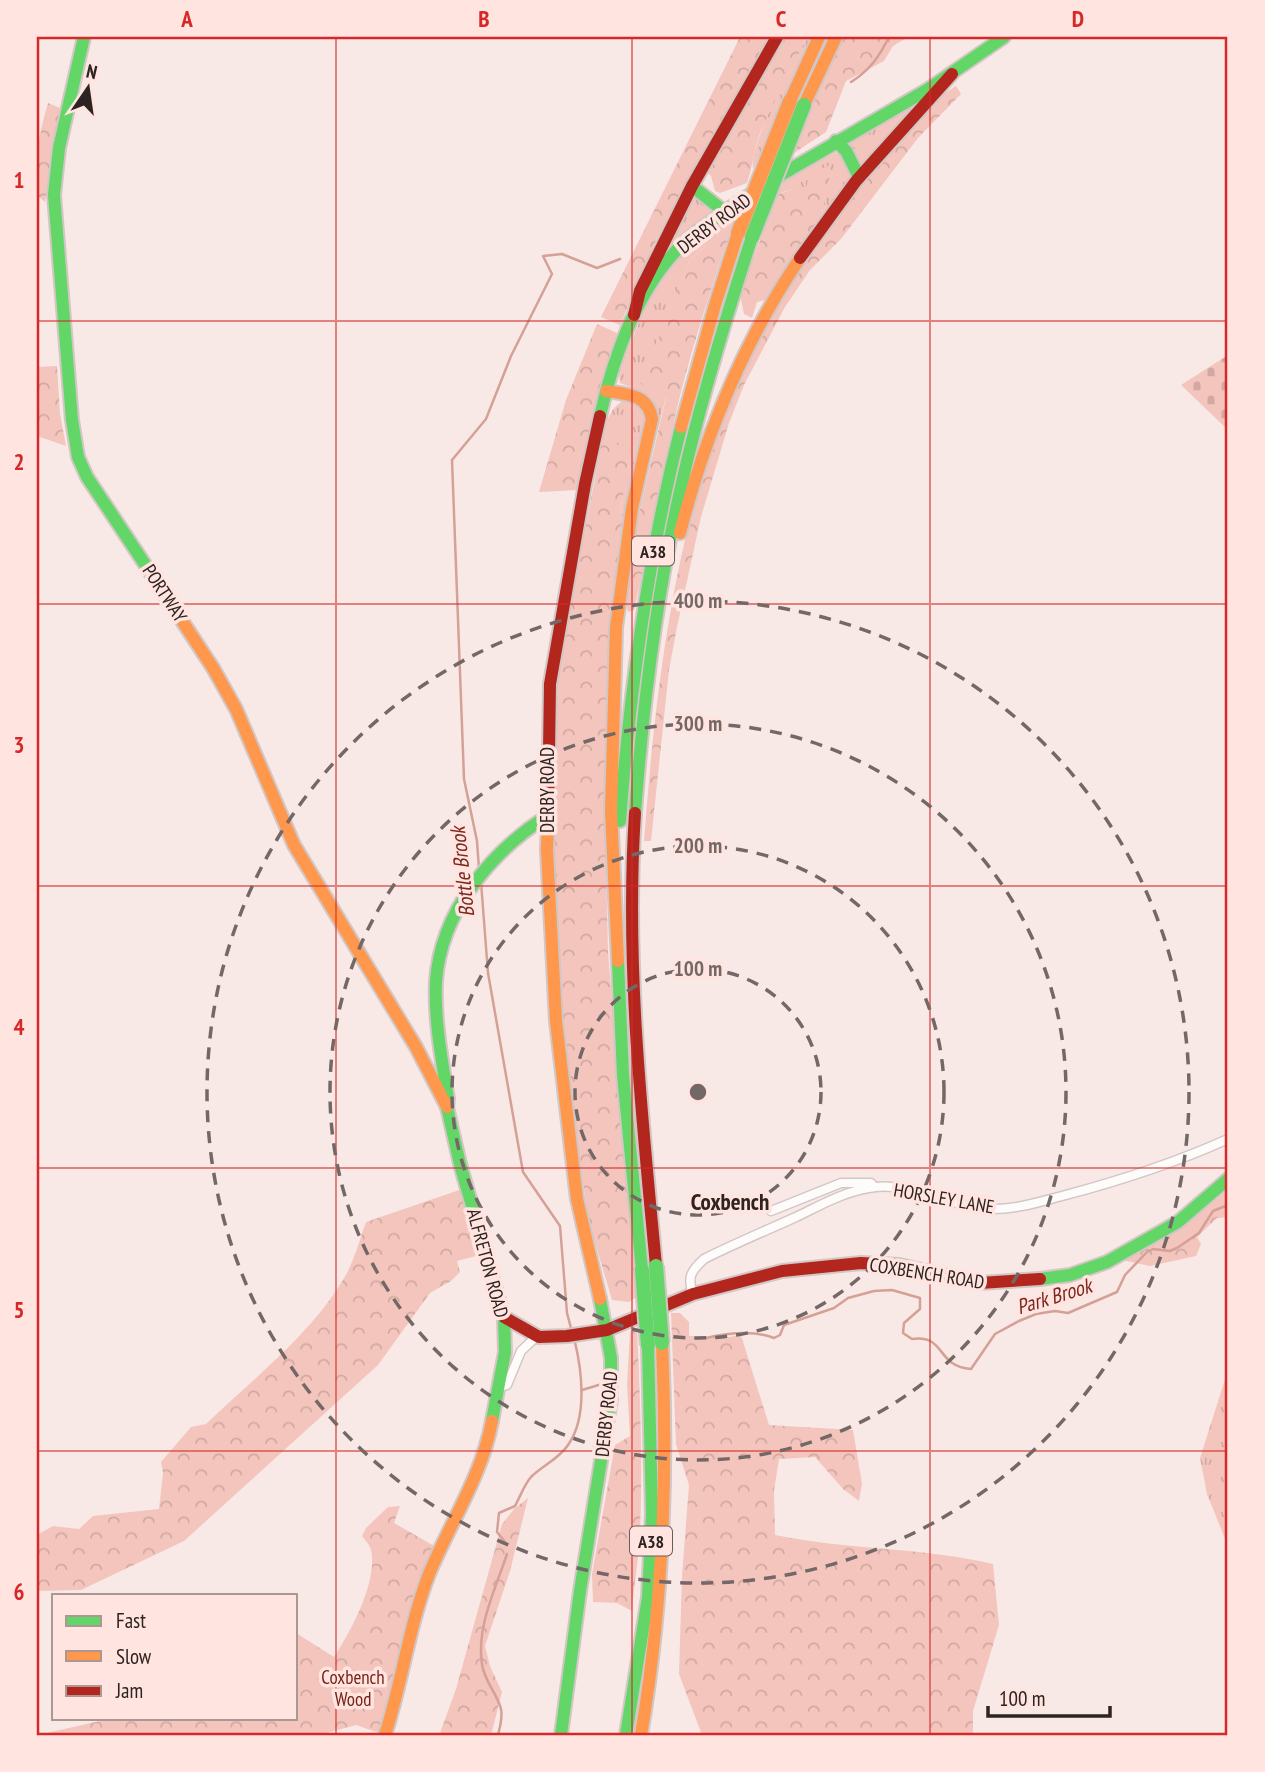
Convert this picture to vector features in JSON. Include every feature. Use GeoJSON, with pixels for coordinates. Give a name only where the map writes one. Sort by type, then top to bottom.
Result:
{"type":"FeatureCollection","features":[{"type":"Feature","properties":{"kind":"main road","name":"PORTWAY"},"geometry":{"type":"LineString","coordinates":[[84,37],[59,148],[54,195],[72,420],[78,457],[87,477],[214,668],[239,716],[294,845],[416,1046],[447,1107]]}},
{"type":"Feature","properties":{"kind":"main road"},"geometry":{"type":"LineString","coordinates":[[634,315],[640,290],[692,186],[777,37]]}},
{"type":"Feature","properties":{"kind":"main road","name":"A38"},"geometry":{"type":"LineString","coordinates":[[641,1735],[660,1607],[666,1454],[649,1268],[637,1069],[633,870],[638,775],[656,617],[679,491],[697,412],[725,317],[820,37]]}},
{"type":"Feature","properties":{"kind":"main road","name":"A38"},"geometry":{"type":"LineString","coordinates":[[649,1268],[623,1075],[616,878],[627,728],[648,571],[665,487],[688,396],[738,233],[797,103],[836,37]]}},
{"type":"Feature","properties":{"kind":"main road","name":"DERBY ROAD"},"geometry":{"type":"LineString","coordinates":[[561,1735],[580,1591],[611,1399],[612,1368],[607,1330],[581,1223],[566,1120],[548,898],[548,714],[555,644],[585,484],[606,391],[634,315],[655,278],[673,254],[698,230],[836,141],[953,74],[1004,37]]}},
{"type":"Feature","properties":{"kind":"main road"},"geometry":{"type":"LineString","coordinates":[[638,775],[671,573],[683,520],[702,456],[731,382],[782,285],[835,208],[859,177],[953,74]]}},
{"type":"Feature","properties":{"kind":"main road"},"geometry":{"type":"LineString","coordinates":[[836,141],[846,151],[859,177]]}},
{"type":"Feature","properties":{"kind":"main road"},"geometry":{"type":"LineString","coordinates":[[692,186],[725,212]]}},
{"type":"Feature","properties":{"kind":"main road"},"geometry":{"type":"LineString","coordinates":[[606,391],[633,395],[644,400],[649,404],[652,419],[626,542],[616,628],[611,811],[616,878]]}},
{"type":"Feature","properties":{"kind":"main road","name":"ALFRETON ROAD"},"geometry":{"type":"LineString","coordinates":[[385,1735],[426,1586],[486,1447],[505,1352],[504,1317],[460,1164],[447,1107],[440,1044],[438,968],[445,938],[464,898],[485,870],[521,832],[547,816]]}},
{"type":"Feature","properties":{"kind":"main road","name":"COXBENCH ROAD"},"geometry":{"type":"LineString","coordinates":[[537,1336],[567,1336],[607,1330],[693,1294],[782,1271],[861,1263],[899,1265],[980,1283],[1060,1277],[1107,1262],[1178,1222],[1228,1179]]}},
{"type":"Feature","properties":{"kind":"main road"},"geometry":{"type":"LineString","coordinates":[[504,1317],[537,1336]]}},
{"type":"Feature","properties":{"kind":"main road","name":"A38"},"geometry":{"type":"LineString","coordinates":[[626,1735],[648,1597],[655,1344]]}},
{"type":"Feature","properties":{"kind":"street","name":"HORSLEY LANE"},"geometry":{"type":"LineString","coordinates":[[693,1294],[688,1282],[690,1275],[704,1259],[845,1194],[874,1187],[908,1191],[975,1207],[999,1209],[1107,1184],[1228,1139]]}},
{"type":"Feature","properties":{"kind":"street"},"geometry":{"type":"LineString","coordinates":[[771,1211],[841,1183],[871,1183],[874,1187]]}},
{"type":"Feature","properties":{"kind":"street"},"geometry":{"type":"LineString","coordinates":[[500,1387],[507,1385],[522,1351],[537,1336]]}},
{"type":"Feature","properties":{"kind":"green space"},"geometry":{"type":"Polygon","coordinates":[[[740,37],[770,37],[702,153],[654,244],[620,325],[601,317],[740,37]]]}},
{"type":"Feature","properties":{"kind":"green space"},"geometry":{"type":"Polygon","coordinates":[[[782,37],[807,37],[759,136],[747,183],[720,193],[715,191],[711,176],[706,171],[782,37]]]}},
{"type":"Feature","properties":{"kind":"green space"},"geometry":{"type":"Polygon","coordinates":[[[807,37],[812,37],[753,169],[753,157],[764,123],[807,37]]]}},
{"type":"Feature","properties":{"kind":"green space"},"geometry":{"type":"Polygon","coordinates":[[[844,37],[908,37],[893,46],[884,61],[846,81],[826,132],[794,153],[814,100],[844,37]]]}},
{"type":"Feature","properties":{"kind":"green space"},"geometry":{"type":"Polygon","coordinates":[[[956,86],[961,94],[918,138],[841,239],[810,270],[785,307],[744,385],[729,423],[701,517],[669,670],[651,841],[644,841],[660,683],[679,566],[701,479],[737,386],[782,298],[837,216],[919,116],[956,86]]]}},
{"type":"Feature","properties":{"kind":"green space"},"geometry":{"type":"Polygon","coordinates":[[[927,98],[861,169],[849,145],[851,142],[927,98]]]}},
{"type":"Feature","properties":{"kind":"green space"},"geometry":{"type":"Polygon","coordinates":[[[48,103],[60,108],[45,202],[38,196],[36,173],[40,137],[48,103]]]}},
{"type":"Feature","properties":{"kind":"green space"},"geometry":{"type":"Polygon","coordinates":[[[835,153],[844,156],[853,174],[822,218],[824,198],[811,191],[796,188],[777,195],[782,181],[835,153]]]}},
{"type":"Feature","properties":{"kind":"green space"},"geometry":{"type":"Polygon","coordinates":[[[830,165],[829,183],[832,187],[824,198],[822,218],[769,299],[757,302],[752,318],[744,314],[740,294],[777,195],[797,187],[806,187],[810,175],[830,165]]]}},
{"type":"Feature","properties":{"kind":"green space"},"geometry":{"type":"Polygon","coordinates":[[[692,196],[713,211],[670,246],[692,196]]]}},
{"type":"Feature","properties":{"kind":"green space"},"geometry":{"type":"Polygon","coordinates":[[[735,213],[733,223],[690,260],[641,383],[666,397],[658,429],[653,400],[644,392],[620,383],[622,362],[650,298],[665,274],[688,248],[735,213]]]}},
{"type":"Feature","properties":{"kind":"green space"},"geometry":{"type":"Polygon","coordinates":[[[733,223],[687,368],[634,610],[628,612],[626,602],[635,530],[666,398],[640,383],[690,260],[733,223]]]}},
{"type":"Feature","properties":{"kind":"green space"},"geometry":{"type":"Polygon","coordinates":[[[597,324],[617,333],[595,411],[579,490],[539,492],[566,400],[597,324]]]}},
{"type":"Feature","properties":{"kind":"green space"},"geometry":{"type":"Polygon","coordinates":[[[1228,355],[1228,430],[1181,385],[1228,355]]]}},
{"type":"Feature","properties":{"kind":"green space"},"geometry":{"type":"Polygon","coordinates":[[[57,366],[60,414],[66,446],[37,436],[37,367],[57,366]]]}},
{"type":"Feature","properties":{"kind":"green space"},"geometry":{"type":"Polygon","coordinates":[[[624,400],[639,406],[648,420],[623,517],[620,510],[629,466],[615,446],[602,442],[608,418],[614,408],[624,400]]]}},
{"type":"Feature","properties":{"kind":"green space"},"geometry":{"type":"Polygon","coordinates":[[[602,442],[615,445],[623,444],[627,451],[629,467],[620,510],[623,517],[612,602],[606,861],[608,952],[634,1255],[636,1297],[629,1302],[612,1300],[588,1219],[565,1050],[555,908],[554,755],[559,664],[602,442]]]}},
{"type":"Feature","properties":{"kind":"green space"},"geometry":{"type":"Polygon","coordinates":[[[465,1188],[476,1256],[457,1261],[460,1272],[451,1281],[430,1293],[378,1365],[184,1541],[81,1590],[37,1591],[37,1535],[53,1526],[79,1529],[93,1516],[159,1509],[163,1473],[161,1462],[191,1427],[206,1424],[282,1353],[318,1315],[347,1273],[366,1222],[465,1188]]]}},
{"type":"Feature","properties":{"kind":"green space"},"geometry":{"type":"Polygon","coordinates":[[[1228,1190],[1228,1217],[1217,1218],[1197,1237],[1201,1244],[1196,1256],[1150,1266],[1122,1260],[1188,1222],[1228,1190]]]}},
{"type":"Feature","properties":{"kind":"green space"},"geometry":{"type":"Polygon","coordinates":[[[671,1313],[680,1313],[689,1322],[689,1336],[741,1335],[769,1425],[853,1430],[862,1484],[859,1501],[843,1489],[815,1457],[779,1459],[774,1491],[775,1535],[939,1554],[993,1564],[999,1625],[973,1711],[973,1735],[702,1735],[679,1674],[682,1576],[689,1485],[676,1444],[671,1313]]]}},
{"type":"Feature","properties":{"kind":"green space"},"geometry":{"type":"Polygon","coordinates":[[[637,1327],[641,1506],[632,1611],[617,1603],[593,1602],[592,1574],[615,1445],[630,1436],[627,1385],[630,1332],[637,1327]]]}},
{"type":"Feature","properties":{"kind":"green space"},"geometry":{"type":"Polygon","coordinates":[[[1228,1370],[1228,1546],[1207,1494],[1200,1458],[1228,1370]]]}},
{"type":"Feature","properties":{"kind":"green space"},"geometry":{"type":"Polygon","coordinates":[[[528,1498],[510,1571],[485,1646],[490,1666],[502,1692],[491,1735],[445,1735],[440,1733],[456,1689],[502,1524],[515,1508],[528,1498]]]}},
{"type":"Feature","properties":{"kind":"green space","name":"Coxbench Wood"},"geometry":{"type":"Polygon","coordinates":[[[400,1506],[394,1523],[436,1547],[379,1733],[356,1725],[319,1735],[38,1735],[104,1720],[298,1720],[298,1634],[334,1657],[362,1605],[371,1576],[371,1550],[362,1536],[366,1528],[388,1507],[400,1506]]]}},
{"type":"Feature","properties":{"kind":"waterway","name":"Bottle Brook"},"geometry":{"type":"LineString","coordinates":[[851,82],[864,73],[882,51],[889,37]]}},
{"type":"Feature","properties":{"kind":"waterway","name":"Bottle Brook"},"geometry":{"type":"LineString","coordinates":[[479,869],[477,841],[464,779],[452,460],[486,419],[511,356],[552,274],[543,256],[562,254],[597,268],[620,259]]}},
{"type":"Feature","properties":{"kind":"waterway","name":"Bottle Brook"},"geometry":{"type":"LineString","coordinates":[[481,882],[488,973],[523,1172],[560,1226],[567,1313],[572,1332]]}},
{"type":"Feature","properties":{"kind":"waterway","name":"Park Brook"},"geometry":{"type":"LineString","coordinates":[[706,1338],[740,1333],[774,1338],[780,1335],[784,1325],[834,1308],[848,1298],[874,1291],[892,1290],[920,1298],[920,1309],[904,1323],[903,1333],[912,1339],[931,1341],[952,1363],[971,1369],[995,1334],[1036,1314],[1055,1311],[1068,1313],[1117,1292],[1125,1275],[1147,1252],[1153,1249],[1170,1251],[1177,1248],[1199,1233],[1213,1211],[1228,1205]]}},
{"type":"Feature","properties":{"kind":"waterway","name":"Bottle Brook"},"geometry":{"type":"LineString","coordinates":[[505,1542],[497,1532],[499,1513],[515,1506],[531,1477],[560,1454],[574,1434],[582,1393],[574,1338]]}},
{"type":"Feature","properties":{"kind":"waterway","name":"Park Brook"},"geometry":{"type":"LineString","coordinates":[[582,1390],[602,1384]]}},
{"type":"Feature","properties":{"kind":"waterway","name":"Bottle Brook"},"geometry":{"type":"LineString","coordinates":[[498,1735],[501,1709],[483,1670],[481,1650],[484,1622],[507,1554]]}},
{"type":"Feature","properties":{"kind":"traffic: fast"},"geometry":{"type":"LineString","coordinates":[[84,37],[59,148],[54,195],[72,420],[78,457],[87,477],[152,575]]}},
{"type":"Feature","properties":{"kind":"traffic: fast"},"geometry":{"type":"LineString","coordinates":[[772,180],[927,90],[1004,37]]}},
{"type":"Feature","properties":{"kind":"traffic: fast"},"geometry":{"type":"LineString","coordinates":[[752,237],[804,105]]}},
{"type":"Feature","properties":{"kind":"traffic: fast"},"geometry":{"type":"LineString","coordinates":[[836,141],[846,151],[859,177]]}},
{"type":"Feature","properties":{"kind":"traffic: fast"},"geometry":{"type":"LineString","coordinates":[[692,186],[725,212]]}},
{"type":"Feature","properties":{"kind":"traffic: fast"},"geometry":{"type":"LineString","coordinates":[[600,416],[621,345],[642,298],[655,277],[670,257],[695,233],[757,190]]}},
{"type":"Feature","properties":{"kind":"traffic: fast"},"geometry":{"type":"LineString","coordinates":[[635,813],[652,650],[672,528],[705,392],[752,237]]}},
{"type":"Feature","properties":{"kind":"traffic: fast"},"geometry":{"type":"LineString","coordinates":[[620,821],[642,623],[659,525],[681,427]]}},
{"type":"Feature","properties":{"kind":"traffic: fast"},"geometry":{"type":"LineString","coordinates":[[492,1421],[505,1352],[504,1317],[460,1164],[447,1107],[437,1025],[436,981],[440,955],[448,931],[472,886],[507,847],[547,816]]}},
{"type":"Feature","properties":{"kind":"traffic: fast"},"geometry":{"type":"LineString","coordinates":[[618,961],[623,1075],[642,1270]]}},
{"type":"Feature","properties":{"kind":"traffic: fast"},"geometry":{"type":"LineString","coordinates":[[1040,1279],[1070,1275],[1107,1262],[1178,1222],[1228,1179]]}},
{"type":"Feature","properties":{"kind":"traffic: fast"},"geometry":{"type":"LineString","coordinates":[[656,1266],[662,1343]]}},
{"type":"Feature","properties":{"kind":"traffic: fast"},"geometry":{"type":"LineString","coordinates":[[642,1270],[648,1345]]}},
{"type":"Feature","properties":{"kind":"traffic: fast"},"geometry":{"type":"LineString","coordinates":[[561,1735],[580,1591],[611,1399],[611,1358],[600,1299]]}},
{"type":"Feature","properties":{"kind":"traffic: fast"},"geometry":{"type":"LineString","coordinates":[[626,1735],[648,1597],[652,1514],[648,1345]]}},
{"type":"Feature","properties":{"kind":"traffic: slow"},"geometry":{"type":"LineString","coordinates":[[790,101],[819,37]]}},
{"type":"Feature","properties":{"kind":"traffic: slow"},"geometry":{"type":"LineString","coordinates":[[804,105],[836,37]]}},
{"type":"Feature","properties":{"kind":"traffic: slow"},"geometry":{"type":"LineString","coordinates":[[738,233],[790,101]]}},
{"type":"Feature","properties":{"kind":"traffic: slow"},"geometry":{"type":"LineString","coordinates":[[681,427],[738,233]]}},
{"type":"Feature","properties":{"kind":"traffic: slow"},"geometry":{"type":"LineString","coordinates":[[680,533],[701,461],[728,391],[761,323],[800,258]]}},
{"type":"Feature","properties":{"kind":"traffic: slow"},"geometry":{"type":"LineString","coordinates":[[606,391],[641,400],[650,411],[652,419],[632,508],[616,628],[611,811],[618,961]]}},
{"type":"Feature","properties":{"kind":"traffic: slow"},"geometry":{"type":"LineString","coordinates":[[152,575],[213,668],[236,709],[294,845],[416,1047],[447,1107]]}},
{"type":"Feature","properties":{"kind":"traffic: slow"},"geometry":{"type":"LineString","coordinates":[[548,819],[547,850],[556,1021],[577,1199],[600,1299]]}},
{"type":"Feature","properties":{"kind":"traffic: slow"},"geometry":{"type":"LineString","coordinates":[[641,1735],[654,1637],[662,1540],[662,1343]]}},
{"type":"Feature","properties":{"kind":"traffic: slow"},"geometry":{"type":"LineString","coordinates":[[385,1735],[422,1594],[437,1555],[481,1461],[492,1421]]}},
{"type":"Feature","properties":{"kind":"traffic: jam"},"geometry":{"type":"LineString","coordinates":[[634,315],[640,291],[692,186],[777,37]]}},
{"type":"Feature","properties":{"kind":"traffic: jam"},"geometry":{"type":"LineString","coordinates":[[800,258],[856,181],[952,74]]}},
{"type":"Feature","properties":{"kind":"traffic: jam"},"geometry":{"type":"LineString","coordinates":[[548,819],[550,684],[585,484],[600,416]]}},
{"type":"Feature","properties":{"kind":"traffic: jam"},"geometry":{"type":"LineString","coordinates":[[635,813],[632,927],[636,1040],[656,1266]]}},
{"type":"Feature","properties":{"kind":"traffic: jam"},"geometry":{"type":"LineString","coordinates":[[504,1317],[539,1337],[607,1330],[693,1294],[782,1271],[861,1263],[899,1265],[980,1283],[1040,1279]]}},
{"type":"Feature","properties":{"kind":"district","name":"Coxbench"},"geometry":{"type":"Point","coordinates":[730,1201]}}]}
